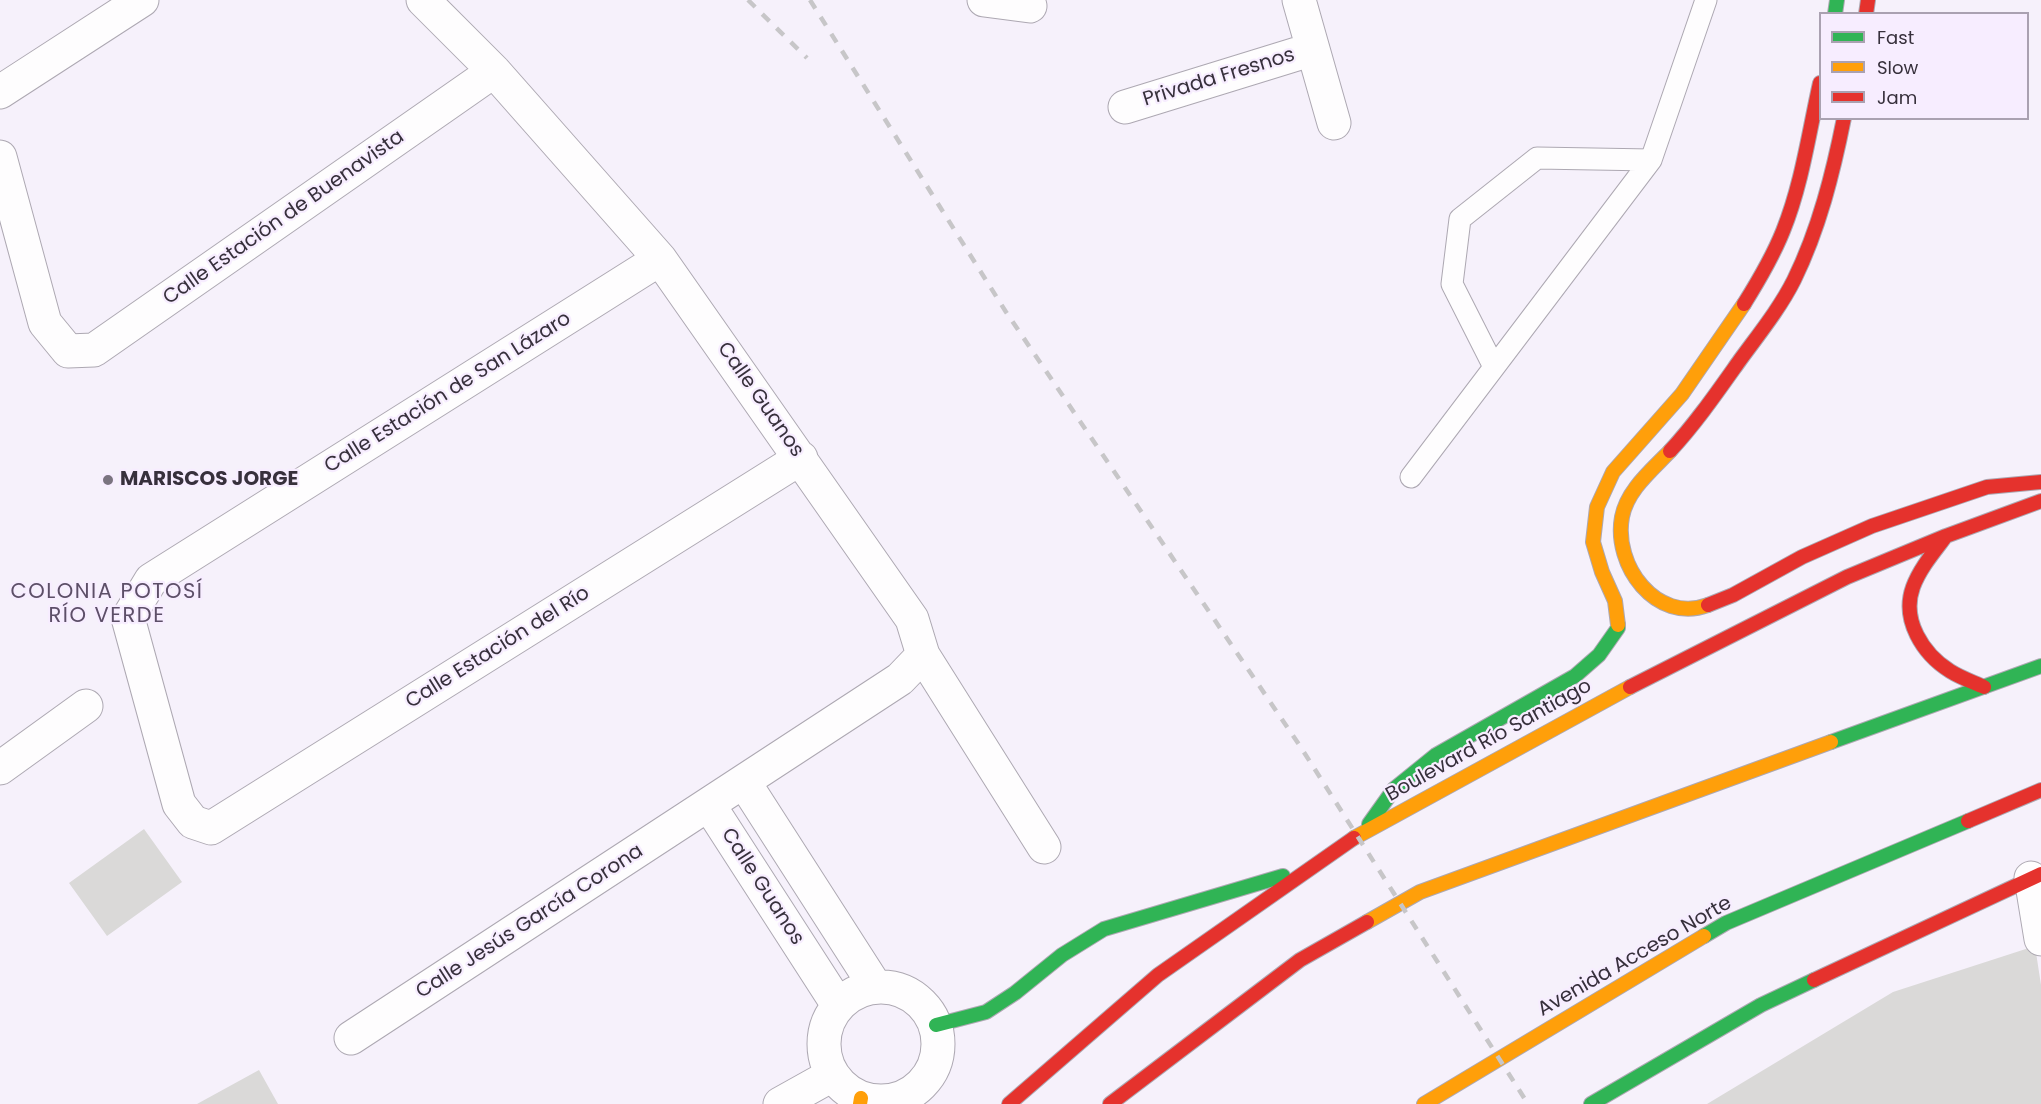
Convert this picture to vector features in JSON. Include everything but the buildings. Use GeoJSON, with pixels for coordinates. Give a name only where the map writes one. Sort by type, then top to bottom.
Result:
{"type":"FeatureCollection","features":[{"type":"Feature","properties":{"kind":"main road"},"geometry":{"type":"LineString","coordinates":[[1363,832],[1394,789],[1436,755],[1575,676],[1599,655],[1618,628],[1615,601],[1602,573],[1593,542],[1596,507],[1613,472],[1682,394],[1729,328],[1762,276],[1784,229],[1800,175],[1819,92]]}},
{"type":"Feature","properties":{"kind":"main road"},"geometry":{"type":"LineString","coordinates":[[1844,120],[1834,170],[1813,235],[1794,281],[1766,325],[1714,396],[1673,448],[1632,492],[1622,517],[1622,544],[1631,571],[1645,592],[1666,605],[1696,609],[1733,595],[1802,557],[1872,526],[1988,487],[2041,482]]}},
{"type":"Feature","properties":{"kind":"main road","name":"Boulevard Río Santiago"},"geometry":{"type":"LineString","coordinates":[[1009,1104],[1158,975],[1363,832],[1655,673],[1847,577],[1946,536],[2041,501]]}},
{"type":"Feature","properties":{"kind":"main road"},"geometry":{"type":"LineString","coordinates":[[1946,536],[1918,577],[1910,596],[1911,619],[1919,640],[1932,657],[1950,671],[1984,687]]}},
{"type":"Feature","properties":{"kind":"main road"},"geometry":{"type":"LineString","coordinates":[[1110,1104],[1300,960],[1419,892],[2041,666]]}},
{"type":"Feature","properties":{"kind":"main road","name":"Avenida Acceso Norte"},"geometry":{"type":"LineString","coordinates":[[1424,1104],[1726,923],[2041,790]]}},
{"type":"Feature","properties":{"kind":"main road"},"geometry":{"type":"LineString","coordinates":[[936,1024],[986,1012],[1015,993],[1062,955],[1104,929],[1308,869]]}},
{"type":"Feature","properties":{"kind":"main road"},"geometry":{"type":"LineString","coordinates":[[1591,1104],[1761,1005],[2036,876]]}},
{"type":"Feature","properties":{"kind":"street"},"geometry":{"type":"LineString","coordinates":[[0,92],[142,0]]}},
{"type":"Feature","properties":{"kind":"street","name":"Calle Guanos"},"geometry":{"type":"LineString","coordinates":[[423,0],[494,71],[660,259],[912,619],[923,655],[1044,847]]}},
{"type":"Feature","properties":{"kind":"street"},"geometry":{"type":"LineString","coordinates":[[984,0],[1030,6]]}},
{"type":"Feature","properties":{"kind":"street","name":"Privada Fresnos"},"geometry":{"type":"LineString","coordinates":[[1299,0],[1334,123]]}},
{"type":"Feature","properties":{"kind":"street","name":"Privada Fresnos"},"geometry":{"type":"LineString","coordinates":[[1125,107],[1313,49]]}},
{"type":"Feature","properties":{"kind":"street","name":"Calle Estación de Buenavista"},"geometry":{"type":"LineString","coordinates":[[0,157],[45,323],[68,351],[94,350],[494,71]]}},
{"type":"Feature","properties":{"kind":"street","name":"Calle Estación de San Lázaro"},"geometry":{"type":"LineString","coordinates":[[193,822],[179,804],[128,618],[151,580],[660,259]]}},
{"type":"Feature","properties":{"kind":"street","name":"Calle Estación del Río"},"geometry":{"type":"LineString","coordinates":[[193,822],[212,828],[801,458]]}},
{"type":"Feature","properties":{"kind":"street"},"geometry":{"type":"LineString","coordinates":[[709,805],[900,679],[923,655]]}},
{"type":"Feature","properties":{"kind":"street"},"geometry":{"type":"LineString","coordinates":[[0,768],[86,706]]}},
{"type":"Feature","properties":{"kind":"street","name":"Calle Guanos"},"geometry":{"type":"LineString","coordinates":[[744,782],[875,986]]}},
{"type":"Feature","properties":{"kind":"street","name":"Calle Guanos"},"geometry":{"type":"LineString","coordinates":[[709,805],[838,1005]]}},
{"type":"Feature","properties":{"kind":"street","name":"Calle Jesús García Corona"},"geometry":{"type":"LineString","coordinates":[[351,1038],[709,805]]}},
{"type":"Feature","properties":{"kind":"street"},"geometry":{"type":"LineString","coordinates":[[2036,876],[2041,939]]}},
{"type":"Feature","properties":{"kind":"street"},"geometry":{"type":"LineString","coordinates":[[875,986],[895,988],[913,995],[927,1008],[936,1024],[939,1043],[936,1061],[928,1078],[915,1091],[898,1099],[880,1102],[860,1101],[832,1075],[825,1057],[824,1038],[829,1019],[838,1005],[857,992],[875,986]]}},
{"type":"Feature","properties":{"kind":"street"},"geometry":{"type":"LineString","coordinates":[[780,1104],[832,1075]]}},
{"type":"Feature","properties":{"kind":"lane"},"geometry":{"type":"LineString","coordinates":[[1411,477],[1651,160],[1706,0]]}},
{"type":"Feature","properties":{"kind":"lane"},"geometry":{"type":"LineString","coordinates":[[1494,367],[1452,284],[1460,219],[1537,158],[1651,160]]}},
{"type":"Feature","properties":{"kind":"railway"},"geometry":{"type":"LineString","coordinates":[[748,0],[807,58]]}},
{"type":"Feature","properties":{"kind":"railway"},"geometry":{"type":"LineString","coordinates":[[810,0],[1006,312],[1300,746],[1528,1104]]}},
{"type":"Feature","properties":{"kind":"traffic: fast"},"geometry":{"type":"LineString","coordinates":[[1835,12],[1837,0]]}},
{"type":"Feature","properties":{"kind":"traffic: fast"},"geometry":{"type":"LineString","coordinates":[[1369,824],[1394,789],[1436,755],[1575,676],[1599,655],[1618,625]]}},
{"type":"Feature","properties":{"kind":"traffic: fast"},"geometry":{"type":"LineString","coordinates":[[1831,742],[2041,666]]}},
{"type":"Feature","properties":{"kind":"traffic: fast"},"geometry":{"type":"LineString","coordinates":[[1704,936],[1726,923],[1968,821]]}},
{"type":"Feature","properties":{"kind":"traffic: fast"},"geometry":{"type":"LineString","coordinates":[[936,1025],[986,1012],[1015,993],[1062,955],[1104,929],[1283,876]]}},
{"type":"Feature","properties":{"kind":"traffic: fast"},"geometry":{"type":"LineString","coordinates":[[1591,1104],[1761,1005],[1814,980]]}},
{"type":"Feature","properties":{"kind":"traffic: slow"},"geometry":{"type":"LineString","coordinates":[[1618,625],[1615,601],[1602,572],[1593,542],[1597,507],[1613,472],[1682,394],[1744,304]]}},
{"type":"Feature","properties":{"kind":"traffic: slow"},"geometry":{"type":"LineString","coordinates":[[1670,451],[1641,481],[1629,498],[1622,517],[1621,535],[1624,554],[1642,586],[1656,598],[1671,606],[1689,609],[1708,605]]}},
{"type":"Feature","properties":{"kind":"traffic: slow"},"geometry":{"type":"LineString","coordinates":[[1354,838],[1630,687]]}},
{"type":"Feature","properties":{"kind":"traffic: slow"},"geometry":{"type":"LineString","coordinates":[[1367,922],[1420,892],[1831,742]]}},
{"type":"Feature","properties":{"kind":"traffic: slow"},"geometry":{"type":"LineString","coordinates":[[1424,1104],[1704,936]]}},
{"type":"Feature","properties":{"kind":"traffic: slow"},"geometry":{"type":"LineString","coordinates":[[860,1104],[861,1098]]}},
{"type":"Feature","properties":{"kind":"traffic: jam"},"geometry":{"type":"LineString","coordinates":[[1866,12],[1868,0]]}},
{"type":"Feature","properties":{"kind":"traffic: jam"},"geometry":{"type":"LineString","coordinates":[[1744,304],[1770,259],[1790,213],[1819,88]]}},
{"type":"Feature","properties":{"kind":"traffic: jam"},"geometry":{"type":"LineString","coordinates":[[1670,451],[1698,418],[1762,331],[1794,280],[1811,241],[1824,200],[1844,120]]}},
{"type":"Feature","properties":{"kind":"traffic: jam"},"geometry":{"type":"LineString","coordinates":[[1708,605],[1733,595],[1802,557],[1872,526],[1987,487],[2041,482]]}},
{"type":"Feature","properties":{"kind":"traffic: jam"},"geometry":{"type":"LineString","coordinates":[[1630,687],[1847,577],[1946,536],[2041,501]]}},
{"type":"Feature","properties":{"kind":"traffic: jam"},"geometry":{"type":"LineString","coordinates":[[1946,536],[1923,567],[1913,587],[1910,599],[1912,624],[1923,646],[1940,664],[1958,676],[1984,687]]}},
{"type":"Feature","properties":{"kind":"traffic: jam"},"geometry":{"type":"LineString","coordinates":[[1968,821],[2041,790]]}},
{"type":"Feature","properties":{"kind":"traffic: jam"},"geometry":{"type":"LineString","coordinates":[[1009,1104],[1158,975],[1354,838]]}},
{"type":"Feature","properties":{"kind":"traffic: jam"},"geometry":{"type":"LineString","coordinates":[[1814,980],[2041,874]]}},
{"type":"Feature","properties":{"kind":"traffic: jam"},"geometry":{"type":"LineString","coordinates":[[1110,1104],[1300,960],[1367,922]]}},
{"type":"Feature","properties":{"kind":"place","name":"MARISCOS JORGE"},"geometry":{"type":"Point","coordinates":[108,480]}},
{"type":"Feature","properties":{"kind":"district","name":"COLONIA POTOSÍ RÍO VERDE"},"geometry":{"type":"Point","coordinates":[107,605]}}]}
